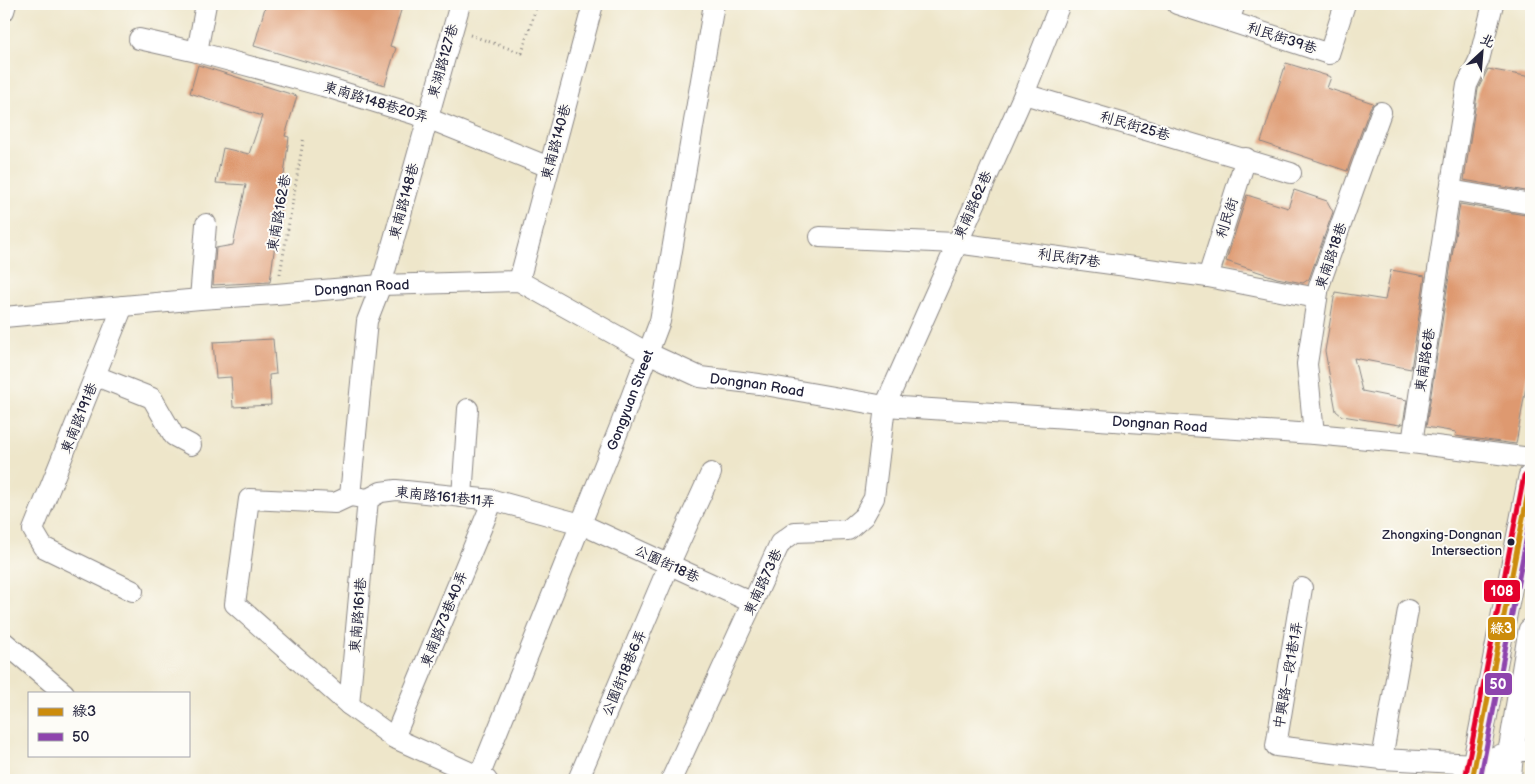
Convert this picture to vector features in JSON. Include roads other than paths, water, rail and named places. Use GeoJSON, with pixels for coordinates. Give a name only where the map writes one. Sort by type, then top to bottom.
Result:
{"type":"FeatureCollection","features":[{"type":"Feature","properties":{"kind":"main road"},"geometry":{"type":"LineString","coordinates":[[1479,775],[1531,477]]}},
{"type":"Feature","properties":{"kind":"main road"},"geometry":{"type":"LineString","coordinates":[[1508,780],[1521,751],[1531,631]]}},
{"type":"Feature","properties":{"kind":"street"},"geometry":{"type":"LineString","coordinates":[[4,10],[6,4]]}},
{"type":"Feature","properties":{"kind":"street"},"geometry":{"type":"LineString","coordinates":[[197,52],[206,4]]}},
{"type":"Feature","properties":{"kind":"street","name":"東湖路127巷"},"geometry":{"type":"LineString","coordinates":[[427,118],[460,4]]}},
{"type":"Feature","properties":{"kind":"street","name":"東南路140巷"},"geometry":{"type":"LineString","coordinates":[[519,281],[593,4]]}},
{"type":"Feature","properties":{"kind":"street","name":"Gongyuan Street"},"geometry":{"type":"LineString","coordinates":[[484,779],[660,321],[714,4]]}},
{"type":"Feature","properties":{"kind":"street","name":"東南路62巷"},"geometry":{"type":"LineString","coordinates":[[885,406],[1024,94],[1060,4]]}},
{"type":"Feature","properties":{"kind":"street","name":"利民街39巷"},"geometry":{"type":"LineString","coordinates":[[1177,4],[1232,12],[1329,54],[1345,4]]}},
{"type":"Feature","properties":{"kind":"street","name":"東南路6巷"},"geometry":{"type":"LineString","coordinates":[[1412,442],[1467,85],[1479,60],[1493,4]]}},
{"type":"Feature","properties":{"kind":"street","name":"東南路148巷20弄"},"geometry":{"type":"LineString","coordinates":[[139,39],[197,52],[323,86],[427,118],[549,167]]}},
{"type":"Feature","properties":{"kind":"street","name":"利民街25巷"},"geometry":{"type":"LineString","coordinates":[[1024,94],[1291,172]]}},
{"type":"Feature","properties":{"kind":"street","name":"東南路18巷"},"geometry":{"type":"LineString","coordinates":[[1314,434],[1307,364],[1318,286],[1381,112]]}},
{"type":"Feature","properties":{"kind":"street","name":"東南路148巷"},"geometry":{"type":"LineString","coordinates":[[381,285],[427,118]]}},
{"type":"Feature","properties":{"kind":"street","name":"利民街"},"geometry":{"type":"LineString","coordinates":[[1208,277],[1246,158]]}},
{"type":"Feature","properties":{"kind":"street"},"geometry":{"type":"LineString","coordinates":[[1450,190],[1531,204]]}},
{"type":"Feature","properties":{"kind":"street"},"geometry":{"type":"LineString","coordinates":[[200,299],[206,224]]}},
{"type":"Feature","properties":{"kind":"street","name":"利民街7巷"},"geometry":{"type":"LineString","coordinates":[[820,237],[956,243],[1208,277],[1317,298]]}},
{"type":"Feature","properties":{"kind":"street","name":"Dongnan Road"},"geometry":{"type":"LineString","coordinates":[[4,317],[381,285],[519,281],[648,353],[700,377],[758,384],[885,406],[1314,434],[1412,442],[1531,458]]}},
{"type":"Feature","properties":{"kind":"street","name":"東南路161巷"},"geometry":{"type":"LineString","coordinates":[[350,705],[367,321],[381,285]]}},
{"type":"Feature","properties":{"kind":"street","name":"東南路191巷"},"geometry":{"type":"LineString","coordinates":[[123,306],[33,530],[43,547],[134,591]]}},
{"type":"Feature","properties":{"kind":"street"},"geometry":{"type":"LineString","coordinates":[[96,376],[152,398],[174,436],[191,445]]}},
{"type":"Feature","properties":{"kind":"street","name":"東南路73巷"},"geometry":{"type":"LineString","coordinates":[[671,780],[780,543],[794,532],[848,530],[864,516],[874,498],[885,406]]}},
{"type":"Feature","properties":{"kind":"street"},"geometry":{"type":"LineString","coordinates":[[462,497],[468,409]]}},
{"type":"Feature","properties":{"kind":"street","name":"公園街18巷6弄"},"geometry":{"type":"LineString","coordinates":[[578,780],[669,565],[711,473]]}},
{"type":"Feature","properties":{"kind":"street","name":"東南路161巷11弄"},"geometry":{"type":"LineString","coordinates":[[350,705],[235,604],[249,499],[335,504],[396,490],[493,500],[581,524]]}},
{"type":"Feature","properties":{"kind":"street","name":"東南路73巷40弄"},"geometry":{"type":"LineString","coordinates":[[394,738],[493,500]]}},
{"type":"Feature","properties":{"kind":"street","name":"公園街18巷"},"geometry":{"type":"LineString","coordinates":[[581,524],[753,603]]}},
{"type":"Feature","properties":{"kind":"street","name":"中興路一段1巷1弄"},"geometry":{"type":"LineString","coordinates":[[1302,588],[1276,746],[1382,759],[1479,775],[1521,751]]}},
{"type":"Feature","properties":{"kind":"street"},"geometry":{"type":"LineString","coordinates":[[1382,759],[1408,610]]}},
{"type":"Feature","properties":{"kind":"street"},"geometry":{"type":"LineString","coordinates":[[4,642],[63,692]]}},
{"type":"Feature","properties":{"kind":"street"},"geometry":{"type":"LineString","coordinates":[[350,705],[394,738],[484,779]]}},
{"type":"Feature","properties":{"kind":"place","name":"Zhongxing-Dongnan Intersection"},"geometry":{"type":"Point","coordinates":[1511,542]}}]}
